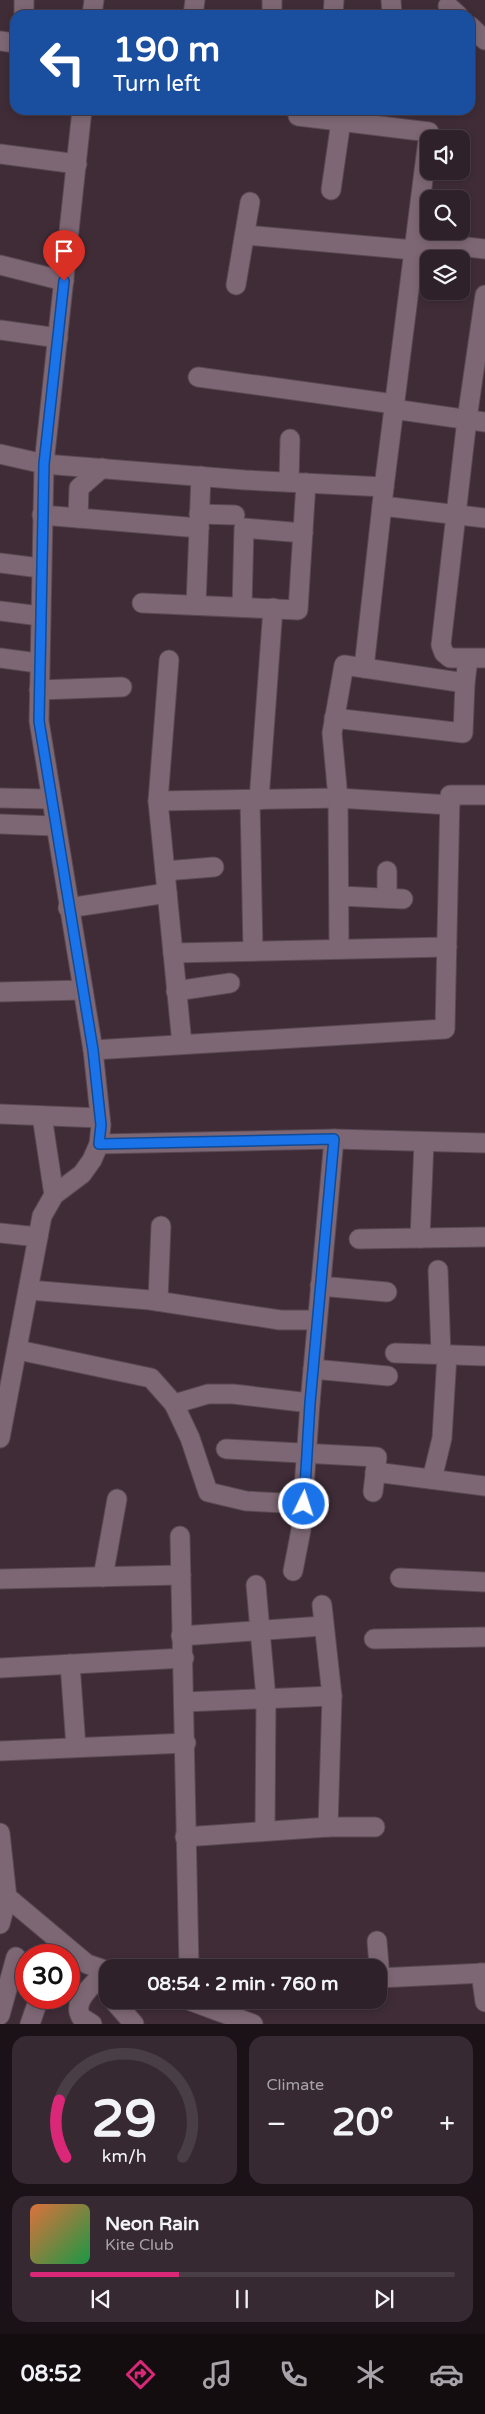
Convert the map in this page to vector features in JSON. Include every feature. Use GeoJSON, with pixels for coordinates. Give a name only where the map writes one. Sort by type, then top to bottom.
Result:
{"type":"FeatureCollection","features":[{"type":"Feature","properties":{"kind":"street"},"geometry":{"type":"LineString","coordinates":[[475,31],[485,40]]}},
{"type":"Feature","properties":{"kind":"street"},"geometry":{"type":"LineString","coordinates":[[0,1438],[42,1216],[54,1195],[82,1174],[92,1160],[99,1144],[100,1118],[93,1050],[54,826],[39,721],[38,663],[44,464],[82,115]]}},
{"type":"Feature","properties":{"kind":"street"},"geometry":{"type":"LineString","coordinates":[[298,116],[429,132],[384,486],[364,668]]}},
{"type":"Feature","properties":{"kind":"street"},"geometry":{"type":"LineString","coordinates":[[331,190],[341,121]]}},
{"type":"Feature","properties":{"kind":"street"},"geometry":{"type":"LineString","coordinates":[[0,154],[77,164]]}},
{"type":"Feature","properties":{"kind":"street"},"geometry":{"type":"LineString","coordinates":[[236,285],[250,202]]}},
{"type":"Feature","properties":{"kind":"street"},"geometry":{"type":"LineString","coordinates":[[245,235],[485,249]]}},
{"type":"Feature","properties":{"kind":"street"},"geometry":{"type":"LineString","coordinates":[[0,265],[64,281]]}},
{"type":"Feature","properties":{"kind":"street"},"geometry":{"type":"LineString","coordinates":[[334,718],[463,733],[465,683],[476,659],[450,658],[444,653],[441,645],[457,515],[476,421],[485,295]]}},
{"type":"Feature","properties":{"kind":"street"},"geometry":{"type":"LineString","coordinates":[[0,330],[58,338]]}},
{"type":"Feature","properties":{"kind":"street"},"geometry":{"type":"LineString","coordinates":[[198,377],[394,406],[476,421]]}},
{"type":"Feature","properties":{"kind":"street"},"geometry":{"type":"LineString","coordinates":[[142,603],[298,610],[303,533],[290,439]]}},
{"type":"Feature","properties":{"kind":"street"},"geometry":{"type":"LineString","coordinates":[[0,454],[44,464],[201,476],[384,486]]}},
{"type":"Feature","properties":{"kind":"street"},"geometry":{"type":"LineString","coordinates":[[78,518],[79,488],[102,468]]}},
{"type":"Feature","properties":{"kind":"street"},"geometry":{"type":"LineString","coordinates":[[196,605],[201,476]]}},
{"type":"Feature","properties":{"kind":"street"},"geometry":{"type":"LineString","coordinates":[[382,506],[485,518]]}},
{"type":"Feature","properties":{"kind":"street"},"geometry":{"type":"LineString","coordinates":[[42,515],[78,518],[199,521],[235,515]]}},
{"type":"Feature","properties":{"kind":"street"},"geometry":{"type":"LineString","coordinates":[[242,607],[244,528],[303,533]]}},
{"type":"Feature","properties":{"kind":"street"},"geometry":{"type":"LineString","coordinates":[[0,563],[40,568]]}},
{"type":"Feature","properties":{"kind":"street"},"geometry":{"type":"LineString","coordinates":[[253,951],[254,800],[273,608]]}},
{"type":"Feature","properties":{"kind":"street"},"geometry":{"type":"LineString","coordinates":[[0,611],[40,616]]}},
{"type":"Feature","properties":{"kind":"street"},"geometry":{"type":"LineString","coordinates":[[0,658],[38,663]]}},
{"type":"Feature","properties":{"kind":"street"},"geometry":{"type":"LineString","coordinates":[[169,660],[158,801],[182,1044]]}},
{"type":"Feature","properties":{"kind":"street"},"geometry":{"type":"LineString","coordinates":[[339,949],[338,798],[332,733],[344,665],[465,683]]}},
{"type":"Feature","properties":{"kind":"street"},"geometry":{"type":"LineString","coordinates":[[39,690],[122,687]]}},
{"type":"Feature","properties":{"kind":"street"},"geometry":{"type":"LineString","coordinates":[[93,1050],[445,1029],[450,795],[485,795]]}},
{"type":"Feature","properties":{"kind":"street"},"geometry":{"type":"LineString","coordinates":[[0,798],[50,799]]}},
{"type":"Feature","properties":{"kind":"street"},"geometry":{"type":"LineString","coordinates":[[158,801],[338,798],[450,805]]}},
{"type":"Feature","properties":{"kind":"street"},"geometry":{"type":"LineString","coordinates":[[0,824],[54,826]]}},
{"type":"Feature","properties":{"kind":"street"},"geometry":{"type":"LineString","coordinates":[[165,871],[214,867]]}},
{"type":"Feature","properties":{"kind":"street"},"geometry":{"type":"LineString","coordinates":[[340,896],[395,898],[387,871]]}},
{"type":"Feature","properties":{"kind":"street"},"geometry":{"type":"LineString","coordinates":[[68,908],[167,893]]}},
{"type":"Feature","properties":{"kind":"street"},"geometry":{"type":"LineString","coordinates":[[173,953],[447,947]]}},
{"type":"Feature","properties":{"kind":"street"},"geometry":{"type":"LineString","coordinates":[[176,991],[230,983]]}},
{"type":"Feature","properties":{"kind":"street"},"geometry":{"type":"LineString","coordinates":[[0,992],[83,990]]}},
{"type":"Feature","properties":{"kind":"street"},"geometry":{"type":"LineString","coordinates":[[0,1114],[100,1118]]}},
{"type":"Feature","properties":{"kind":"street"},"geometry":{"type":"LineString","coordinates":[[42,1116],[54,1195]]}},
{"type":"Feature","properties":{"kind":"street"},"geometry":{"type":"LineString","coordinates":[[99,1144],[334,1139],[485,1143]]}},
{"type":"Feature","properties":{"kind":"street"},"geometry":{"type":"LineString","coordinates":[[293,1571],[304,1504],[310,1403],[334,1139]]}},
{"type":"Feature","properties":{"kind":"street"},"geometry":{"type":"LineString","coordinates":[[420,1238],[424,1142]]}},
{"type":"Feature","properties":{"kind":"street"},"geometry":{"type":"LineString","coordinates":[[158,1301],[161,1226]]}},
{"type":"Feature","properties":{"kind":"street"},"geometry":{"type":"LineString","coordinates":[[0,1233],[38,1238]]}},
{"type":"Feature","properties":{"kind":"street"},"geometry":{"type":"LineString","coordinates":[[359,1238],[485,1237]]}},
{"type":"Feature","properties":{"kind":"street"},"geometry":{"type":"LineString","coordinates":[[432,1479],[442,1438],[444,1355],[438,1270]]}},
{"type":"Feature","properties":{"kind":"street"},"geometry":{"type":"LineString","coordinates":[[320,1286],[387,1292]]}},
{"type":"Feature","properties":{"kind":"street"},"geometry":{"type":"LineString","coordinates":[[29,1290],[158,1301],[280,1320],[317,1320]]}},
{"type":"Feature","properties":{"kind":"street"},"geometry":{"type":"LineString","coordinates":[[18,1350],[151,1378],[174,1404],[190,1438],[208,1492],[246,1501],[304,1504]]}},
{"type":"Feature","properties":{"kind":"street"},"geometry":{"type":"LineString","coordinates":[[395,1353],[485,1356]]}},
{"type":"Feature","properties":{"kind":"street"},"geometry":{"type":"LineString","coordinates":[[313,1368],[388,1376]]}},
{"type":"Feature","properties":{"kind":"street"},"geometry":{"type":"LineString","coordinates":[[174,1404],[208,1394],[233,1394],[310,1403]]}},
{"type":"Feature","properties":{"kind":"street"},"geometry":{"type":"LineString","coordinates":[[226,1449],[377,1457],[373,1492]]}},
{"type":"Feature","properties":{"kind":"street"},"geometry":{"type":"LineString","coordinates":[[375,1472],[485,1486]]}},
{"type":"Feature","properties":{"kind":"street"},"geometry":{"type":"LineString","coordinates":[[104,1577],[117,1499]]}},
{"type":"Feature","properties":{"kind":"street"},"geometry":{"type":"LineString","coordinates":[[180,1536],[182,1575],[181,1636],[184,1658],[186,1742],[184,1837],[189,1959]]}},
{"type":"Feature","properties":{"kind":"street"},"geometry":{"type":"LineString","coordinates":[[0,1579],[182,1575]]}},
{"type":"Feature","properties":{"kind":"street"},"geometry":{"type":"LineString","coordinates":[[400,1578],[485,1582]]}},
{"type":"Feature","properties":{"kind":"street"},"geometry":{"type":"LineString","coordinates":[[256,1585],[266,1698],[265,1830]]}},
{"type":"Feature","properties":{"kind":"street"},"geometry":{"type":"LineString","coordinates":[[322,1605],[332,1696],[328,1827]]}},
{"type":"Feature","properties":{"kind":"street"},"geometry":{"type":"LineString","coordinates":[[181,1636],[323,1626]]}},
{"type":"Feature","properties":{"kind":"street"},"geometry":{"type":"LineString","coordinates":[[374,1639],[485,1637]]}},
{"type":"Feature","properties":{"kind":"street"},"geometry":{"type":"LineString","coordinates":[[0,1668],[184,1658]]}},
{"type":"Feature","properties":{"kind":"street"},"geometry":{"type":"LineString","coordinates":[[70,1664],[76,1747]]}},
{"type":"Feature","properties":{"kind":"street"},"geometry":{"type":"LineString","coordinates":[[185,1702],[332,1696]]}},
{"type":"Feature","properties":{"kind":"street"},"geometry":{"type":"LineString","coordinates":[[0,1751],[186,1742]]}},
{"type":"Feature","properties":{"kind":"street"},"geometry":{"type":"LineString","coordinates":[[184,1837],[265,1830],[375,1827]]}},
{"type":"Feature","properties":{"kind":"street"},"geometry":{"type":"LineString","coordinates":[[0,1833],[4,1894],[0,1924]]}},
{"type":"Feature","properties":{"kind":"street"},"geometry":{"type":"LineString","coordinates":[[4,1894],[87,1964],[95,1988],[79,2014],[92,2024]]}},
{"type":"Feature","properties":{"kind":"street"},"geometry":{"type":"LineString","coordinates":[[378,1940],[378,1959]]}},
{"type":"Feature","properties":{"kind":"street"},"geometry":{"type":"LineString","coordinates":[[0,2016],[15,1961]]}},
{"type":"Feature","properties":{"kind":"street"},"geometry":{"type":"LineString","coordinates":[[387,1978],[483,1973],[485,2002]]}},
{"type":"Feature","properties":{"kind":"street"},"geometry":{"type":"LineString","coordinates":[[30,2024],[35,2009]]}},
{"type":"Feature","properties":{"kind":"street"},"geometry":{"type":"LineString","coordinates":[[120,2009],[134,2024]]}},
{"type":"Feature","properties":{"kind":"street"},"geometry":{"type":"LineString","coordinates":[[213,2009],[253,2024]]}},
{"type":"Feature","properties":{"kind":"route"},"geometry":{"type":"LineString","coordinates":[[64,281],[44,464],[38,663],[39,721],[93,1050],[101,1125],[99,1144],[334,1139],[310,1403],[304,1504]]}}]}
